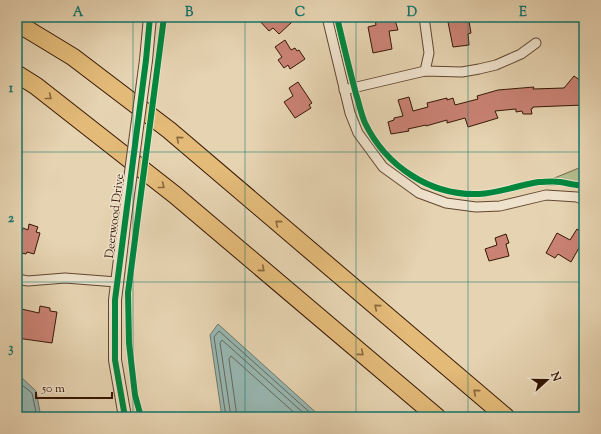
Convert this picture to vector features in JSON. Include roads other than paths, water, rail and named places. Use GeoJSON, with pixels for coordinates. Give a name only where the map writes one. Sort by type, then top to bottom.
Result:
{"type":"FeatureCollection","features":[{"type":"Feature","properties":{"kind":"highway"},"geometry":{"type":"LineString","coordinates":[[17,23],[73,58],[169,130],[506,417]]}},
{"type":"Feature","properties":{"kind":"highway"},"geometry":{"type":"LineString","coordinates":[[17,74],[36,86],[175,196],[437,417]]}},
{"type":"Feature","properties":{"kind":"street","name":"Deerwood Drive"},"geometry":{"type":"LineString","coordinates":[[125,417],[114,360],[115,300],[146,60],[150,17]]}},
{"type":"Feature","properties":{"kind":"street"},"geometry":{"type":"LineString","coordinates":[[327,17],[350,113],[358,133],[383,167],[419,193],[446,203],[476,207],[500,206],[546,194],[577,197],[584,200]]}},
{"type":"Feature","properties":{"kind":"street"},"geometry":{"type":"LineString","coordinates":[[424,17],[429,53],[425,71]]}},
{"type":"Feature","properties":{"kind":"street"},"geometry":{"type":"LineString","coordinates":[[344,90],[425,71],[462,72],[496,65],[521,54],[536,43]]}},
{"type":"Feature","properties":{"kind":"street"},"geometry":{"type":"LineString","coordinates":[[17,279],[28,281],[65,278],[117,282]]}},
{"type":"Feature","properties":{"kind":"water"},"geometry":{"type":"Polygon","coordinates":[[[218,324],[321,417],[222,417],[210,335],[218,324]]]}},
{"type":"Feature","properties":{"kind":"water"},"geometry":{"type":"Polygon","coordinates":[[[17,377],[21,377],[36,391],[41,417],[17,417],[17,377]]]}}]}
